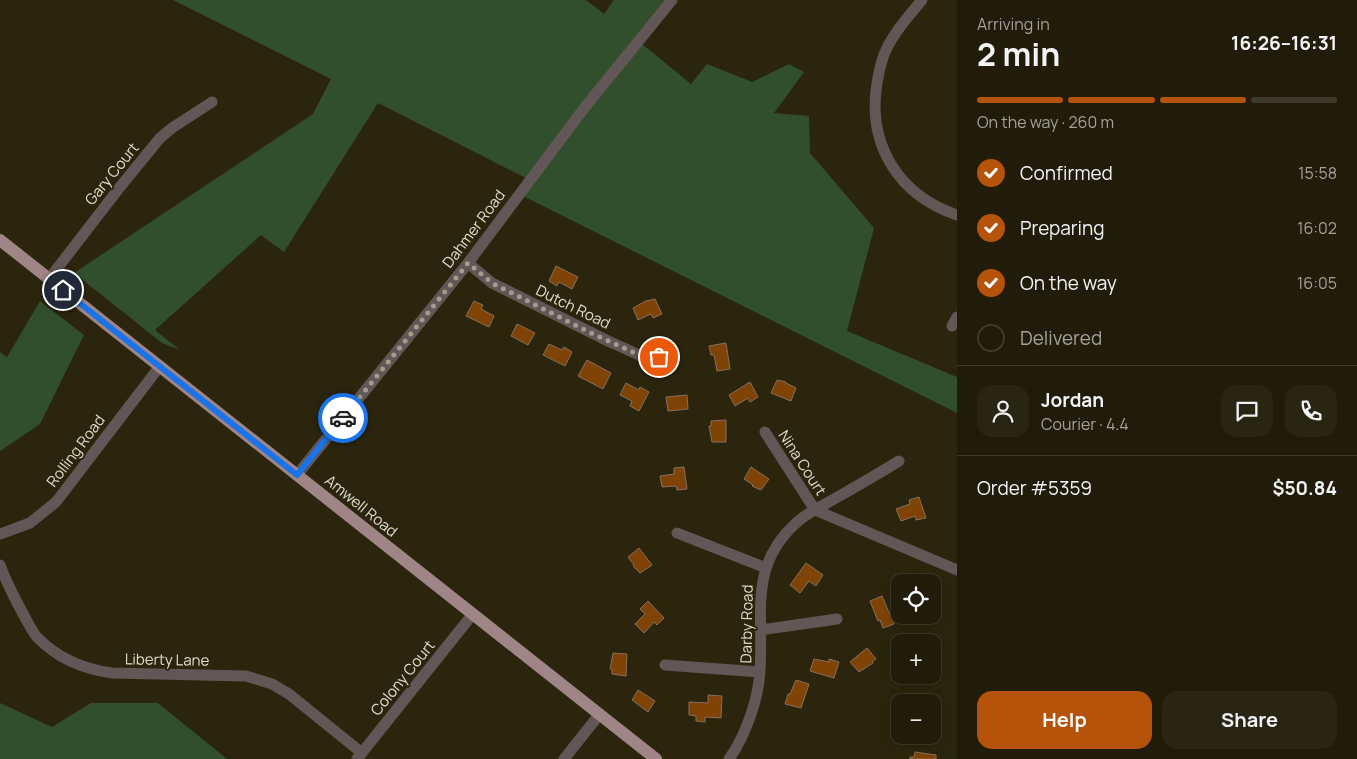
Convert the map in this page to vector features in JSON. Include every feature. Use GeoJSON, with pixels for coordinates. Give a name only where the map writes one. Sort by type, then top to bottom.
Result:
{"type":"FeatureCollection","features":[{"type":"Feature","properties":{"kind":"main road","name":"Amwell Road"},"geometry":{"type":"LineString","coordinates":[[0,240],[656,759]]}},
{"type":"Feature","properties":{"kind":"street","name":"Dahmer Road"},"geometry":{"type":"LineString","coordinates":[[297,475],[468,263],[585,108],[672,0]]}},
{"type":"Feature","properties":{"kind":"street"},"geometry":{"type":"LineString","coordinates":[[922,0],[891,40],[880,64],[875,114],[878,133],[888,161],[896,173],[917,195],[930,204],[957,215]]}},
{"type":"Feature","properties":{"kind":"street","name":"Gary Court"},"geometry":{"type":"LineString","coordinates":[[50,279],[160,138],[212,102]]}},
{"type":"Feature","properties":{"kind":"street","name":"Dutch Road"},"geometry":{"type":"LineString","coordinates":[[468,263],[492,283],[608,341],[646,358],[672,357]]}},
{"type":"Feature","properties":{"kind":"street","name":"Rolling Road"},"geometry":{"type":"LineString","coordinates":[[0,534],[30,522],[56,502],[160,366]]}},
{"type":"Feature","properties":{"kind":"street","name":"Nina Court"},"geometry":{"type":"LineString","coordinates":[[765,432],[815,510]]}},
{"type":"Feature","properties":{"kind":"street","name":"Darby Road"},"geometry":{"type":"LineString","coordinates":[[728,759],[744,732],[754,703],[760,672],[760,601],[762,580],[773,551],[794,524],[899,462]]}},
{"type":"Feature","properties":{"kind":"street"},"geometry":{"type":"LineString","coordinates":[[815,510],[957,570]]}},
{"type":"Feature","properties":{"kind":"street"},"geometry":{"type":"LineString","coordinates":[[678,533],[766,568]]}},
{"type":"Feature","properties":{"kind":"street","name":"Liberty Lane"},"geometry":{"type":"LineString","coordinates":[[0,565],[17,603],[35,636],[72,663],[94,671],[112,673],[246,676],[262,680],[289,694],[360,756]]}},
{"type":"Feature","properties":{"kind":"street","name":"Colony Court"},"geometry":{"type":"LineString","coordinates":[[360,756],[472,615]]}},
{"type":"Feature","properties":{"kind":"street"},"geometry":{"type":"LineString","coordinates":[[760,630],[837,619]]}},
{"type":"Feature","properties":{"kind":"street"},"geometry":{"type":"LineString","coordinates":[[665,665],[760,672]]}},
{"type":"Feature","properties":{"kind":"street"},"geometry":{"type":"LineString","coordinates":[[564,759],[599,715]]}},
{"type":"Feature","properties":{"kind":"green space"},"geometry":{"type":"Polygon","coordinates":[[[173,0],[586,0],[604,14],[614,0],[667,0],[636,39],[691,84],[707,64],[752,82],[789,64],[804,72],[774,113],[809,116],[810,153],[874,228],[847,331],[957,377],[957,413],[515,192],[526,178],[378,103],[284,252],[261,235],[155,330],[180,350],[162,343],[74,273],[313,114],[331,79],[173,0]]]}},
{"type":"Feature","properties":{"kind":"green space"},"geometry":{"type":"Polygon","coordinates":[[[40,301],[84,335],[40,424],[0,451],[0,352],[7,357],[40,301]]]}},
{"type":"Feature","properties":{"kind":"green space"},"geometry":{"type":"Polygon","coordinates":[[[0,703],[52,727],[91,703],[158,703],[227,759],[0,759],[0,703]]]}},
{"type":"Feature","properties":{"kind":"building"},"geometry":{"type":"Polygon","coordinates":[[[556,266],[578,277],[572,289],[559,282],[557,286],[549,281],[556,266]]]}},
{"type":"Feature","properties":{"kind":"building"},"geometry":{"type":"Polygon","coordinates":[[[655,299],[662,314],[653,318],[651,314],[638,320],[633,308],[646,301],[655,299]]]}},
{"type":"Feature","properties":{"kind":"building"},"geometry":{"type":"Polygon","coordinates":[[[474,301],[483,305],[481,309],[494,316],[489,327],[466,316],[474,301]]]}},
{"type":"Feature","properties":{"kind":"building"},"geometry":{"type":"Polygon","coordinates":[[[517,324],[535,333],[528,345],[511,336],[517,324]]]}},
{"type":"Feature","properties":{"kind":"building"},"geometry":{"type":"Polygon","coordinates":[[[726,343],[730,369],[717,371],[714,355],[711,355],[709,346],[726,343]]]}},
{"type":"Feature","properties":{"kind":"building"},"geometry":{"type":"Polygon","coordinates":[[[549,344],[562,350],[564,347],[572,352],[565,366],[543,355],[549,344]]]}},
{"type":"Feature","properties":{"kind":"building"},"geometry":{"type":"Polygon","coordinates":[[[587,360],[611,373],[603,389],[578,376],[587,360]]]}},
{"type":"Feature","properties":{"kind":"building"},"geometry":{"type":"Polygon","coordinates":[[[777,380],[786,382],[796,388],[791,401],[771,393],[777,380]]]}},
{"type":"Feature","properties":{"kind":"building"},"geometry":{"type":"Polygon","coordinates":[[[750,382],[758,397],[750,402],[748,398],[735,406],[729,395],[750,382]]]}},
{"type":"Feature","properties":{"kind":"building"},"geometry":{"type":"Polygon","coordinates":[[[626,383],[639,390],[640,387],[649,392],[639,411],[630,406],[632,401],[620,395],[626,383]]]}},
{"type":"Feature","properties":{"kind":"building"},"geometry":{"type":"Polygon","coordinates":[[[687,395],[688,409],[668,411],[666,397],[687,395]]]}},
{"type":"Feature","properties":{"kind":"building"},"geometry":{"type":"Polygon","coordinates":[[[726,420],[726,442],[712,442],[709,426],[711,426],[711,421],[726,420]]]}},
{"type":"Feature","properties":{"kind":"building"},"geometry":{"type":"Polygon","coordinates":[[[684,467],[687,489],[677,490],[676,486],[662,487],[660,476],[674,474],[674,468],[684,467]]]}},
{"type":"Feature","properties":{"kind":"building"},"geometry":{"type":"Polygon","coordinates":[[[751,467],[769,479],[761,490],[752,486],[744,479],[751,467]]]}},
{"type":"Feature","properties":{"kind":"building"},"geometry":{"type":"Polygon","coordinates":[[[919,497],[926,518],[916,520],[915,516],[901,521],[896,509],[910,504],[909,500],[919,497]]]}},
{"type":"Feature","properties":{"kind":"building"},"geometry":{"type":"Polygon","coordinates":[[[639,548],[652,565],[640,573],[628,557],[639,548]]]}},
{"type":"Feature","properties":{"kind":"building"},"geometry":{"type":"Polygon","coordinates":[[[806,563],[823,575],[816,586],[809,581],[800,593],[790,585],[806,563]]]}},
{"type":"Feature","properties":{"kind":"building"},"geometry":{"type":"Polygon","coordinates":[[[882,596],[891,617],[891,624],[894,624],[883,628],[870,601],[882,596]]]}},
{"type":"Feature","properties":{"kind":"building"},"geometry":{"type":"Polygon","coordinates":[[[648,601],[664,618],[657,625],[654,622],[644,633],[635,624],[645,614],[640,609],[648,601]]]}},
{"type":"Feature","properties":{"kind":"building"},"geometry":{"type":"Polygon","coordinates":[[[867,648],[876,659],[859,672],[850,662],[867,648]]]}},
{"type":"Feature","properties":{"kind":"building"},"geometry":{"type":"Polygon","coordinates":[[[613,653],[627,654],[626,676],[612,674],[612,669],[610,669],[613,653]]]}},
{"type":"Feature","properties":{"kind":"building"},"geometry":{"type":"Polygon","coordinates":[[[814,659],[829,662],[829,659],[839,662],[834,678],[810,671],[814,659]]]}},
{"type":"Feature","properties":{"kind":"building"},"geometry":{"type":"Polygon","coordinates":[[[796,680],[809,684],[801,708],[785,704],[796,680]]]}},
{"type":"Feature","properties":{"kind":"building"},"geometry":{"type":"Polygon","coordinates":[[[638,690],[655,701],[648,712],[632,700],[638,690]]]}},
{"type":"Feature","properties":{"kind":"building"},"geometry":{"type":"Polygon","coordinates":[[[708,695],[722,696],[721,718],[705,717],[705,722],[696,721],[696,716],[689,715],[689,702],[708,703],[708,695]]]}},
{"type":"Feature","properties":{"kind":"building"},"geometry":{"type":"Polygon","coordinates":[[[915,752],[936,755],[936,759],[910,759],[910,757],[914,757],[915,752]]]}},
{"type":"Feature","properties":{"kind":"way so far"},"geometry":{"type":"LineString","coordinates":[[343,418],[468,263],[492,283],[591,333],[646,358],[659,357]]}},
{"type":"Feature","properties":{"kind":"route"},"geometry":{"type":"LineString","coordinates":[[63,290],[297,475],[343,418]]}}]}
